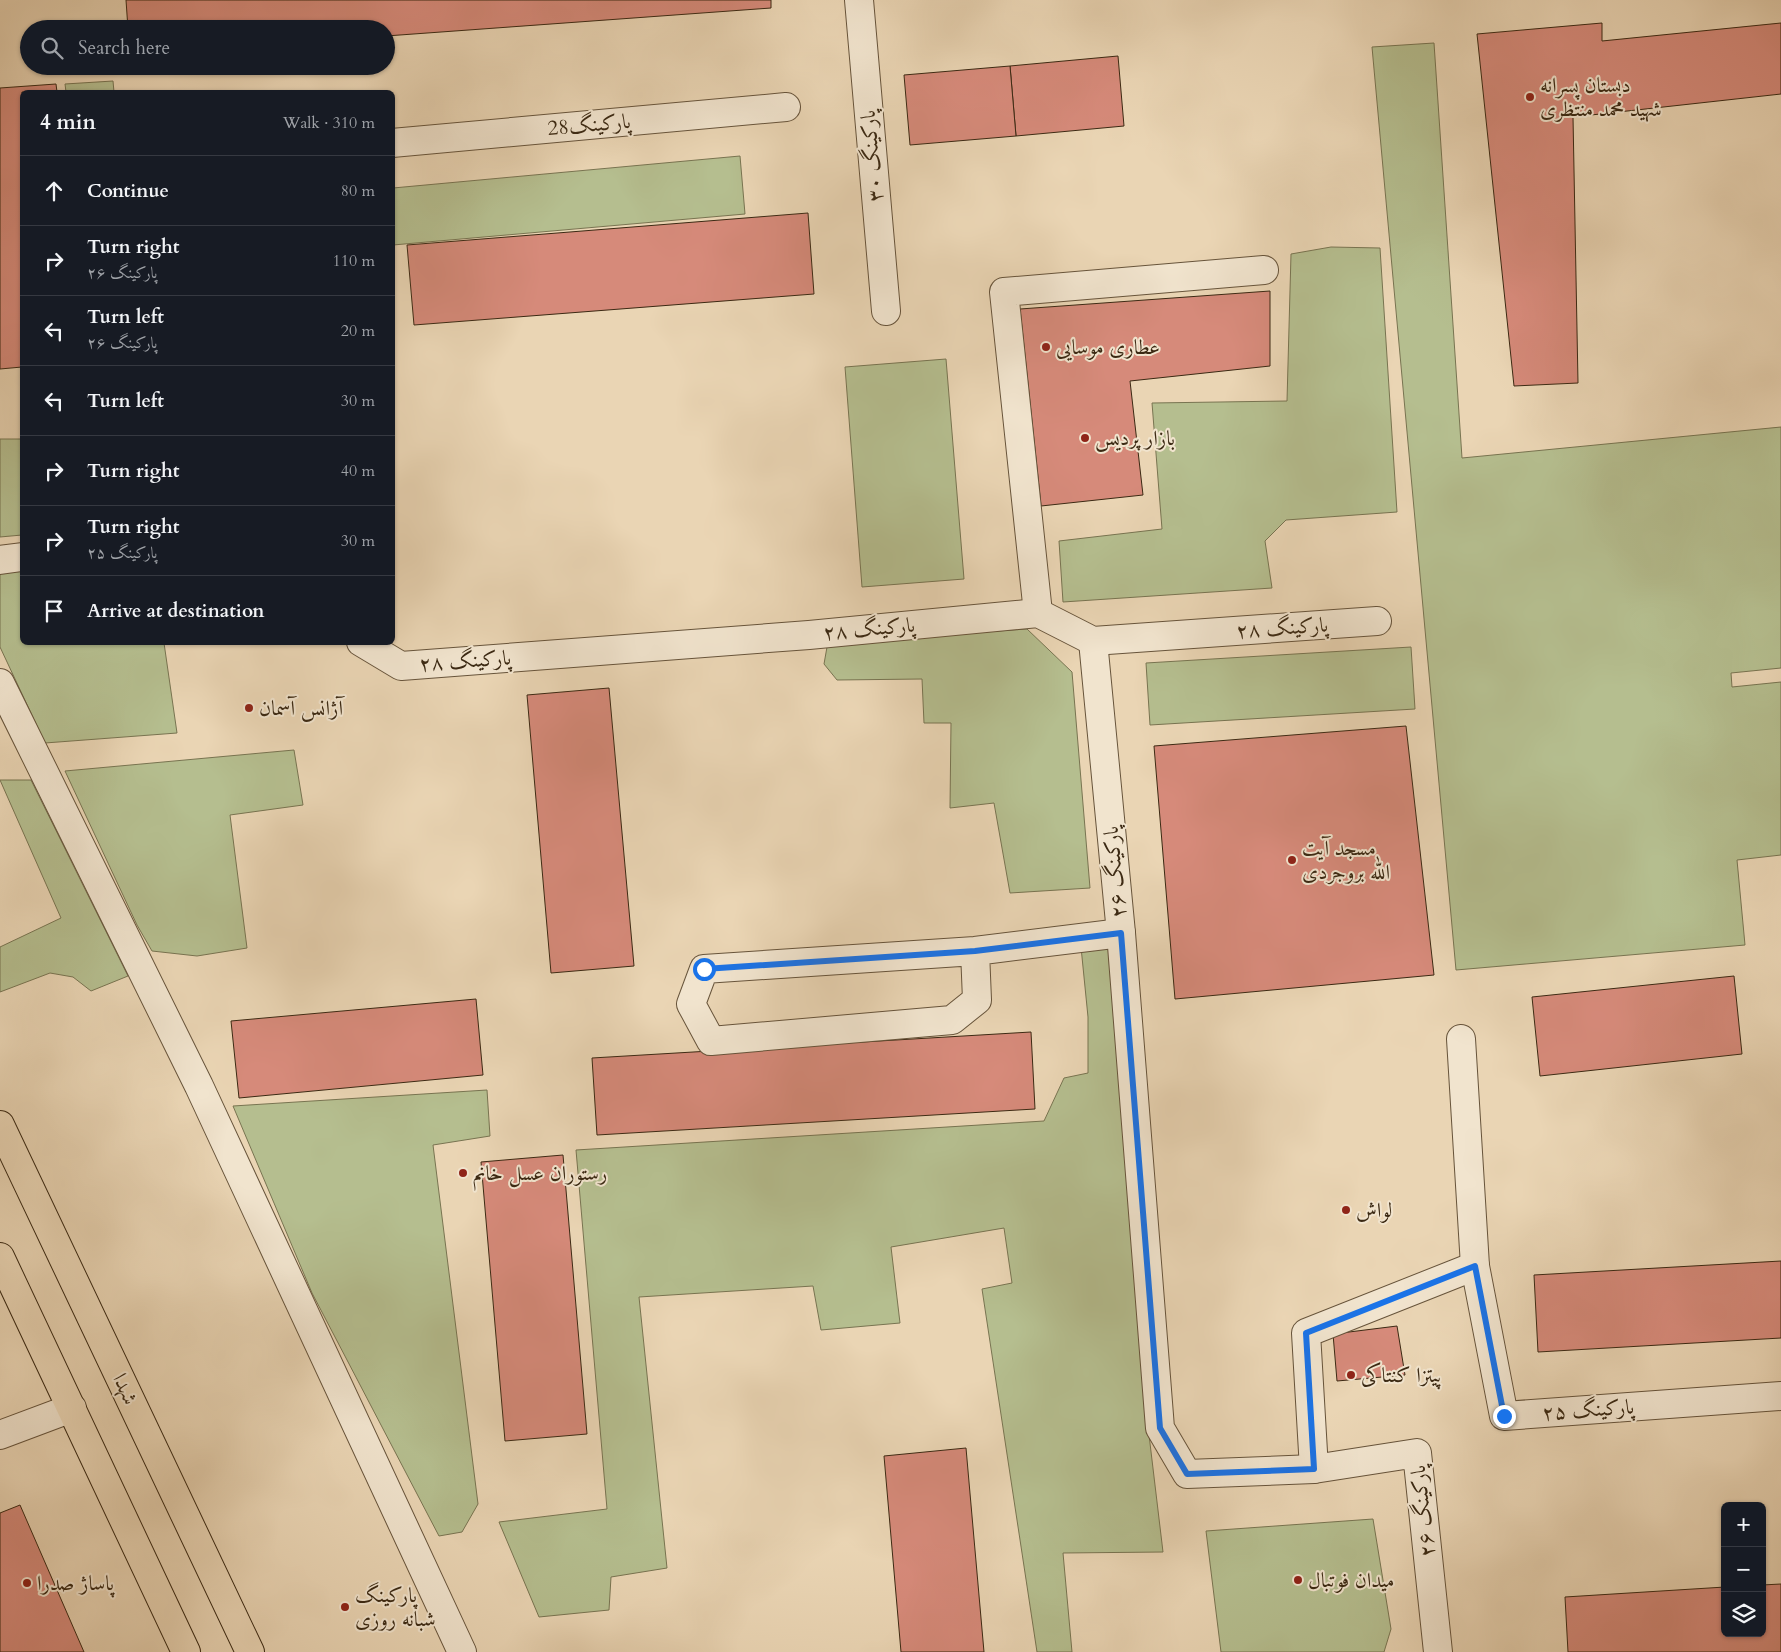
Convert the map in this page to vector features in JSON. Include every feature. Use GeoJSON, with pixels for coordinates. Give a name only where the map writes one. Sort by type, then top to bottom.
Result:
{"type":"FeatureCollection","features":[{"type":"Feature","properties":{"kind":"main road","name":"شهدا"},"geometry":{"type":"LineString","coordinates":[[0,1125],[250,1652]]}},
{"type":"Feature","properties":{"kind":"main road"},"geometry":{"type":"LineString","coordinates":[[0,1257],[186,1652]]}},
{"type":"Feature","properties":{"kind":"street","name":"پارکینگ ۳۰"},"geometry":{"type":"LineString","coordinates":[[859,0],[886,311]]}},
{"type":"Feature","properties":{"kind":"street","name":"پارکینگ28"},"geometry":{"type":"LineString","coordinates":[[395,143],[786,107]]}},
{"type":"Feature","properties":{"kind":"street"},"geometry":{"type":"LineString","coordinates":[[1093,641],[1038,614],[1004,292],[1264,270]]}},
{"type":"Feature","properties":{"kind":"street"},"geometry":{"type":"LineString","coordinates":[[0,560],[20,557]]}},
{"type":"Feature","properties":{"kind":"street","name":"پارکینگ ۲۸"},"geometry":{"type":"LineString","coordinates":[[366,645],[401,666],[799,636],[1038,614]]}},
{"type":"Feature","properties":{"kind":"street","name":"پارکینگ ۲۸"},"geometry":{"type":"LineString","coordinates":[[1093,641],[1377,621]]}},
{"type":"Feature","properties":{"kind":"street","name":"پارکینگ ۲۶"},"geometry":{"type":"LineString","coordinates":[[1093,641],[1121,933],[1160,1428],[1187,1474],[1314,1469],[1417,1454],[1438,1652]]}},
{"type":"Feature","properties":{"kind":"street"},"geometry":{"type":"LineString","coordinates":[[0,683],[199,1086],[462,1652]]}},
{"type":"Feature","properties":{"kind":"street"},"geometry":{"type":"LineString","coordinates":[[975,951],[977,1000],[952,1020],[711,1042],[691,1004],[704,969],[975,951],[1121,933]]}},
{"type":"Feature","properties":{"kind":"street","name":"پارکینگ ۲۵"},"geometry":{"type":"LineString","coordinates":[[1461,1039],[1475,1266],[1504,1416],[1781,1396]]}},
{"type":"Feature","properties":{"kind":"street"},"geometry":{"type":"LineString","coordinates":[[1314,1469],[1306,1333],[1475,1266]]}},
{"type":"Feature","properties":{"kind":"street"},"geometry":{"type":"LineString","coordinates":[[0,1435],[72,1408]]}},
{"type":"Feature","properties":{"kind":"green space"},"geometry":{"type":"Polygon","coordinates":[[[1434,43],[1462,458],[1781,427],[1781,668],[1731,673],[1732,687],[1781,682],[1781,855],[1737,860],[1745,945],[1456,970],[1372,47],[1434,43]]]}},
{"type":"Feature","properties":{"kind":"green space"},"geometry":{"type":"Polygon","coordinates":[[[113,81],[114,90],[66,90],[65,84],[113,81]]]}},
{"type":"Feature","properties":{"kind":"green space"},"geometry":{"type":"Polygon","coordinates":[[[740,156],[745,214],[395,245],[395,188],[740,156]]]}},
{"type":"Feature","properties":{"kind":"green space"},"geometry":{"type":"Polygon","coordinates":[[[1331,247],[1380,248],[1397,512],[1286,520],[1265,541],[1272,588],[1063,602],[1059,541],[1162,529],[1152,403],[1287,401],[1291,254],[1331,247]]]}},
{"type":"Feature","properties":{"kind":"green space"},"geometry":{"type":"Polygon","coordinates":[[[946,359],[964,579],[862,587],[845,367],[946,359]]]}},
{"type":"Feature","properties":{"kind":"green space"},"geometry":{"type":"Polygon","coordinates":[[[0,439],[20,439],[20,535],[0,537],[0,439]]]}},
{"type":"Feature","properties":{"kind":"green space"},"geometry":{"type":"Polygon","coordinates":[[[20,571],[20,645],[164,645],[177,733],[45,743],[0,647],[0,572],[20,571]]]}},
{"type":"Feature","properties":{"kind":"green space"},"geometry":{"type":"Polygon","coordinates":[[[1027,629],[1072,672],[1090,888],[1010,893],[994,803],[950,808],[951,723],[924,723],[922,679],[837,680],[824,664],[827,647],[851,641],[1027,629]]]}},
{"type":"Feature","properties":{"kind":"green space"},"geometry":{"type":"Polygon","coordinates":[[[1411,647],[1415,709],[1150,725],[1146,663],[1411,647]]]}},
{"type":"Feature","properties":{"kind":"green space"},"geometry":{"type":"Polygon","coordinates":[[[294,750],[303,805],[230,815],[247,948],[197,956],[152,951],[137,925],[65,771],[294,750]]]}},
{"type":"Feature","properties":{"kind":"green space"},"geometry":{"type":"Polygon","coordinates":[[[0,780],[31,780],[128,976],[91,991],[73,977],[50,973],[0,992],[0,947],[61,918],[0,780]]]}},
{"type":"Feature","properties":{"kind":"green space"},"geometry":{"type":"Polygon","coordinates":[[[1081,947],[1114,949],[1144,1393],[1163,1552],[1063,1553],[1072,1652],[1037,1652],[982,1289],[1012,1283],[1004,1228],[891,1247],[900,1323],[821,1330],[813,1286],[639,1297],[667,1568],[611,1577],[609,1610],[539,1617],[499,1522],[607,1509],[576,1150],[1044,1121],[1064,1078],[1088,1073],[1088,1017],[1081,947]]]}},
{"type":"Feature","properties":{"kind":"green space"},"geometry":{"type":"Polygon","coordinates":[[[487,1090],[490,1136],[433,1145],[478,1504],[462,1532],[439,1536],[312,1293],[233,1106],[487,1090]]]}},
{"type":"Feature","properties":{"kind":"green space","name":"میدان فوتبال"},"geometry":{"type":"Polygon","coordinates":[[[1373,1519],[1391,1629],[1384,1652],[1221,1652],[1206,1531],[1373,1519]]]}},
{"type":"Feature","properties":{"kind":"building"},"geometry":{"type":"Polygon","coordinates":[[[126,0],[771,0],[771,8],[395,35],[395,20],[127,20],[126,0]]]}},
{"type":"Feature","properties":{"kind":"building"},"geometry":{"type":"Polygon","coordinates":[[[1602,23],[1602,41],[1781,23],[1781,94],[1573,117],[1578,383],[1514,386],[1477,34],[1602,23]]]}},
{"type":"Feature","properties":{"kind":"building"},"geometry":{"type":"Polygon","coordinates":[[[1118,56],[1124,126],[1016,136],[1010,66],[1118,56]]]}},
{"type":"Feature","properties":{"kind":"building"},"geometry":{"type":"Polygon","coordinates":[[[1010,66],[1016,136],[910,145],[904,75],[1010,66]]]}},
{"type":"Feature","properties":{"kind":"building"},"geometry":{"type":"Polygon","coordinates":[[[56,84],[57,90],[20,90],[20,367],[0,369],[0,88],[56,84]]]}},
{"type":"Feature","properties":{"kind":"building"},"geometry":{"type":"Polygon","coordinates":[[[808,213],[814,294],[414,325],[407,245],[808,213]]]}},
{"type":"Feature","properties":{"kind":"building","name":"بازار پردیس"},"geometry":{"type":"Polygon","coordinates":[[[1270,291],[1270,366],[1130,381],[1143,495],[1041,506],[1020,309],[1270,291]]]}},
{"type":"Feature","properties":{"kind":"building"},"geometry":{"type":"Polygon","coordinates":[[[609,688],[634,966],[551,973],[527,695],[609,688]]]}},
{"type":"Feature","properties":{"kind":"building","name":"مسجد آیت الله بروجردی"},"geometry":{"type":"Polygon","coordinates":[[[1406,726],[1434,975],[1175,999],[1154,746],[1406,726]]]}},
{"type":"Feature","properties":{"kind":"building"},"geometry":{"type":"Polygon","coordinates":[[[1734,976],[1742,1054],[1540,1076],[1532,997],[1734,976]]]}},
{"type":"Feature","properties":{"kind":"building"},"geometry":{"type":"Polygon","coordinates":[[[476,999],[483,1075],[239,1098],[231,1021],[476,999]]]}},
{"type":"Feature","properties":{"kind":"building"},"geometry":{"type":"Polygon","coordinates":[[[1031,1032],[1035,1109],[597,1135],[592,1058],[1031,1032]]]}},
{"type":"Feature","properties":{"kind":"building"},"geometry":{"type":"Polygon","coordinates":[[[563,1155],[587,1434],[505,1441],[481,1162],[563,1155]]]}},
{"type":"Feature","properties":{"kind":"building"},"geometry":{"type":"Polygon","coordinates":[[[1781,1261],[1781,1338],[1538,1352],[1534,1275],[1781,1261]]]}},
{"type":"Feature","properties":{"kind":"building"},"geometry":{"type":"Polygon","coordinates":[[[1397,1326],[1405,1375],[1337,1381],[1333,1334],[1397,1326]]]}},
{"type":"Feature","properties":{"kind":"building"},"geometry":{"type":"Polygon","coordinates":[[[966,1448],[984,1652],[901,1652],[884,1456],[966,1448]]]}},
{"type":"Feature","properties":{"kind":"building","name":"پاساژ صدرا"},"geometry":{"type":"Polygon","coordinates":[[[20,1505],[84,1652],[0,1652],[0,1513],[20,1505]]]}},
{"type":"Feature","properties":{"kind":"building"},"geometry":{"type":"Polygon","coordinates":[[[1781,1584],[1781,1652],[1568,1652],[1565,1597],[1721,1587],[1721,1637],[1766,1637],[1766,1585],[1781,1584]]]}},
{"type":"Feature","properties":{"kind":"place","name":"دبستان پسرانه شهید محمد منتظری"},"geometry":{"type":"Point","coordinates":[1530,97]}},
{"type":"Feature","properties":{"kind":"place","name":"عطاری موسایی"},"geometry":{"type":"Point","coordinates":[1046,347]}},
{"type":"Feature","properties":{"kind":"place","name":"بازار پردیس"},"geometry":{"type":"Point","coordinates":[1085,438]}},
{"type":"Feature","properties":{"kind":"place","name":"آژانس آسمان"},"geometry":{"type":"Point","coordinates":[249,708]}},
{"type":"Feature","properties":{"kind":"place","name":"مسجد آیت الله بروجردی"},"geometry":{"type":"Point","coordinates":[1292,860]}},
{"type":"Feature","properties":{"kind":"place","name":"رستوران عسل خانم"},"geometry":{"type":"Point","coordinates":[463,1173]}},
{"type":"Feature","properties":{"kind":"place","name":"لواش"},"geometry":{"type":"Point","coordinates":[1346,1210]}},
{"type":"Feature","properties":{"kind":"place","name":"پیتزا کنتاکی"},"geometry":{"type":"Point","coordinates":[1351,1375]}},
{"type":"Feature","properties":{"kind":"place","name":"میدان فوتبال"},"geometry":{"type":"Point","coordinates":[1298,1580]}},
{"type":"Feature","properties":{"kind":"place","name":"پاساژ صدرا"},"geometry":{"type":"Point","coordinates":[27,1583]}},
{"type":"Feature","properties":{"kind":"place","name":"پارکینگ شبانه روزی"},"geometry":{"type":"Point","coordinates":[345,1607]}},
{"type":"Feature","properties":{"kind":"route"},"geometry":{"type":"LineString","coordinates":[[704,969],[975,951],[1121,933],[1160,1428],[1187,1474],[1314,1469],[1306,1333],[1475,1266],[1504,1416]]}}]}
